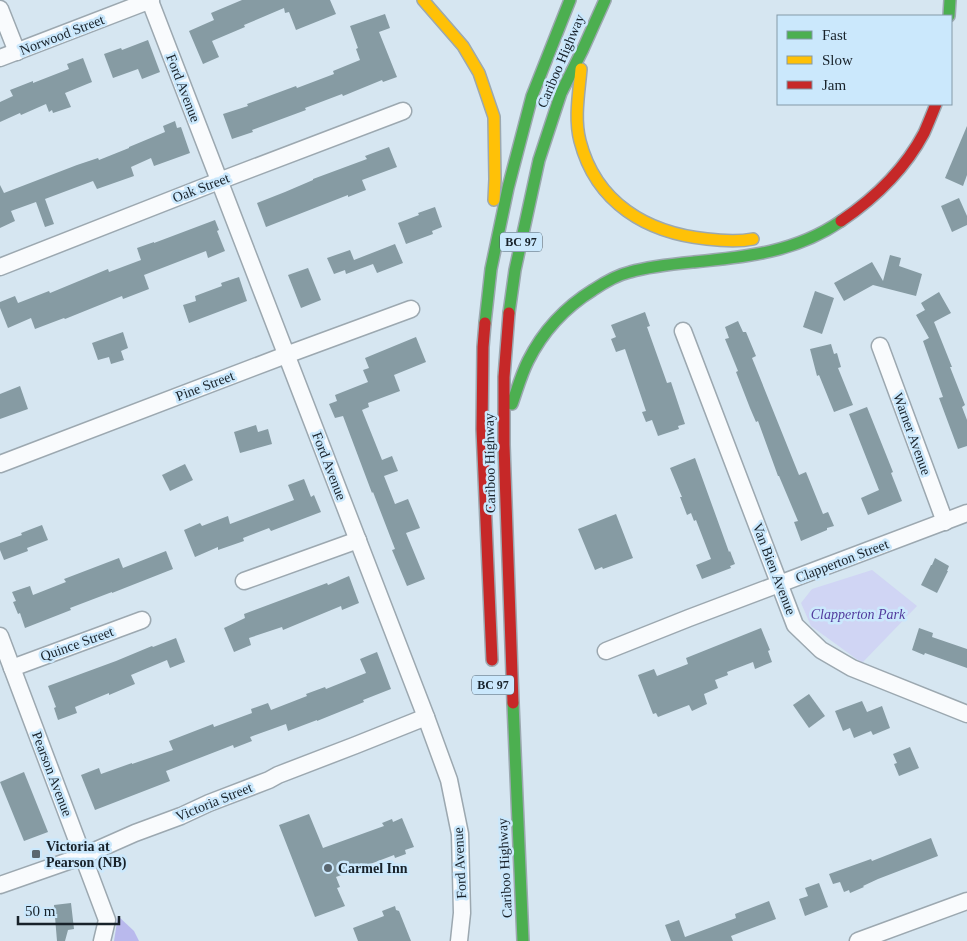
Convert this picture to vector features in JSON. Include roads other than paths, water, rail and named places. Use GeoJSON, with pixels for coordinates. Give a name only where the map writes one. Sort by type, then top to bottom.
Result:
{"type":"FeatureCollection","features":[{"type":"Feature","properties":{"kind":"highway"},"geometry":{"type":"LineString","coordinates":[[424,0],[463,46],[479,73],[494,117],[495,179],[491,269]]}},
{"type":"Feature","properties":{"kind":"highway","name":"Cariboo Highway"},"geometry":{"type":"LineString","coordinates":[[492,672],[482,429],[483,348],[491,269],[508,188],[532,96],[570,0]]}},
{"type":"Feature","properties":{"kind":"highway","name":"Cariboo Highway"},"geometry":{"type":"LineString","coordinates":[[523,941],[504,445],[504,377],[508,325],[516,270],[539,160],[561,93],[605,0]]}},
{"type":"Feature","properties":{"kind":"highway"},"geometry":{"type":"LineString","coordinates":[[949,15],[950,0]]}},
{"type":"Feature","properties":{"kind":"highway"},"geometry":{"type":"LineString","coordinates":[[583,49],[577,104],[579,140],[591,173],[617,205],[643,223],[675,234],[701,240],[749,240],[768,237]]}},
{"type":"Feature","properties":{"kind":"highway"},"geometry":{"type":"LineString","coordinates":[[919,117],[925,105]]}},
{"type":"Feature","properties":{"kind":"highway"},"geometry":{"type":"LineString","coordinates":[[504,445],[511,406],[524,369],[540,340],[557,318],[583,297],[610,280],[637,270],[745,257],[779,250],[814,237],[842,222],[872,199],[894,176],[917,146],[936,105]]}},
{"type":"Feature","properties":{"kind":"street","name":"Norwood Street"},"geometry":{"type":"LineString","coordinates":[[0,58],[150,0]]}},
{"type":"Feature","properties":{"kind":"street","name":"Ford Avenue"},"geometry":{"type":"LineString","coordinates":[[150,0],[449,780],[460,834],[462,913],[458,941]]}},
{"type":"Feature","properties":{"kind":"street"},"geometry":{"type":"LineString","coordinates":[[0,9],[17,52]]}},
{"type":"Feature","properties":{"kind":"street","name":"Oak Street"},"geometry":{"type":"LineString","coordinates":[[0,267],[403,111]]}},
{"type":"Feature","properties":{"kind":"street","name":"Pine Street"},"geometry":{"type":"LineString","coordinates":[[0,464],[411,309]]}},
{"type":"Feature","properties":{"kind":"street","name":"Van Bien Avenue"},"geometry":{"type":"LineString","coordinates":[[683,331],[795,624],[821,650],[852,668],[967,714]]}},
{"type":"Feature","properties":{"kind":"street","name":"Warner Avenue"},"geometry":{"type":"LineString","coordinates":[[880,346],[945,522]]}},
{"type":"Feature","properties":{"kind":"street","name":"Clapperton Street"},"geometry":{"type":"LineString","coordinates":[[606,651],[967,513]]}},
{"type":"Feature","properties":{"kind":"street"},"geometry":{"type":"LineString","coordinates":[[244,581],[358,540]]}},
{"type":"Feature","properties":{"kind":"street","name":"Quince Street"},"geometry":{"type":"LineString","coordinates":[[12,668],[142,620]]}},
{"type":"Feature","properties":{"kind":"street","name":"Pearson Avenue"},"geometry":{"type":"LineString","coordinates":[[0,636],[107,920],[102,941]]}},
{"type":"Feature","properties":{"kind":"street","name":"Victoria Street"},"geometry":{"type":"LineString","coordinates":[[0,884],[83,856],[135,833],[426,716]]}},
{"type":"Feature","properties":{"kind":"street"},"geometry":{"type":"LineString","coordinates":[[858,941],[967,900]]}},
{"type":"Feature","properties":{"kind":"place","name":"Victoria at Pearson (NB)"},"geometry":{"type":"Point","coordinates":[36,854]}},
{"type":"Feature","properties":{"kind":"place","name":"Carmel Inn"},"geometry":{"type":"Point","coordinates":[328,868]}},
{"type":"Feature","properties":{"kind":"park label","name":"Clapperton Park"},"geometry":{"type":"Point","coordinates":[858,614]}}]}
